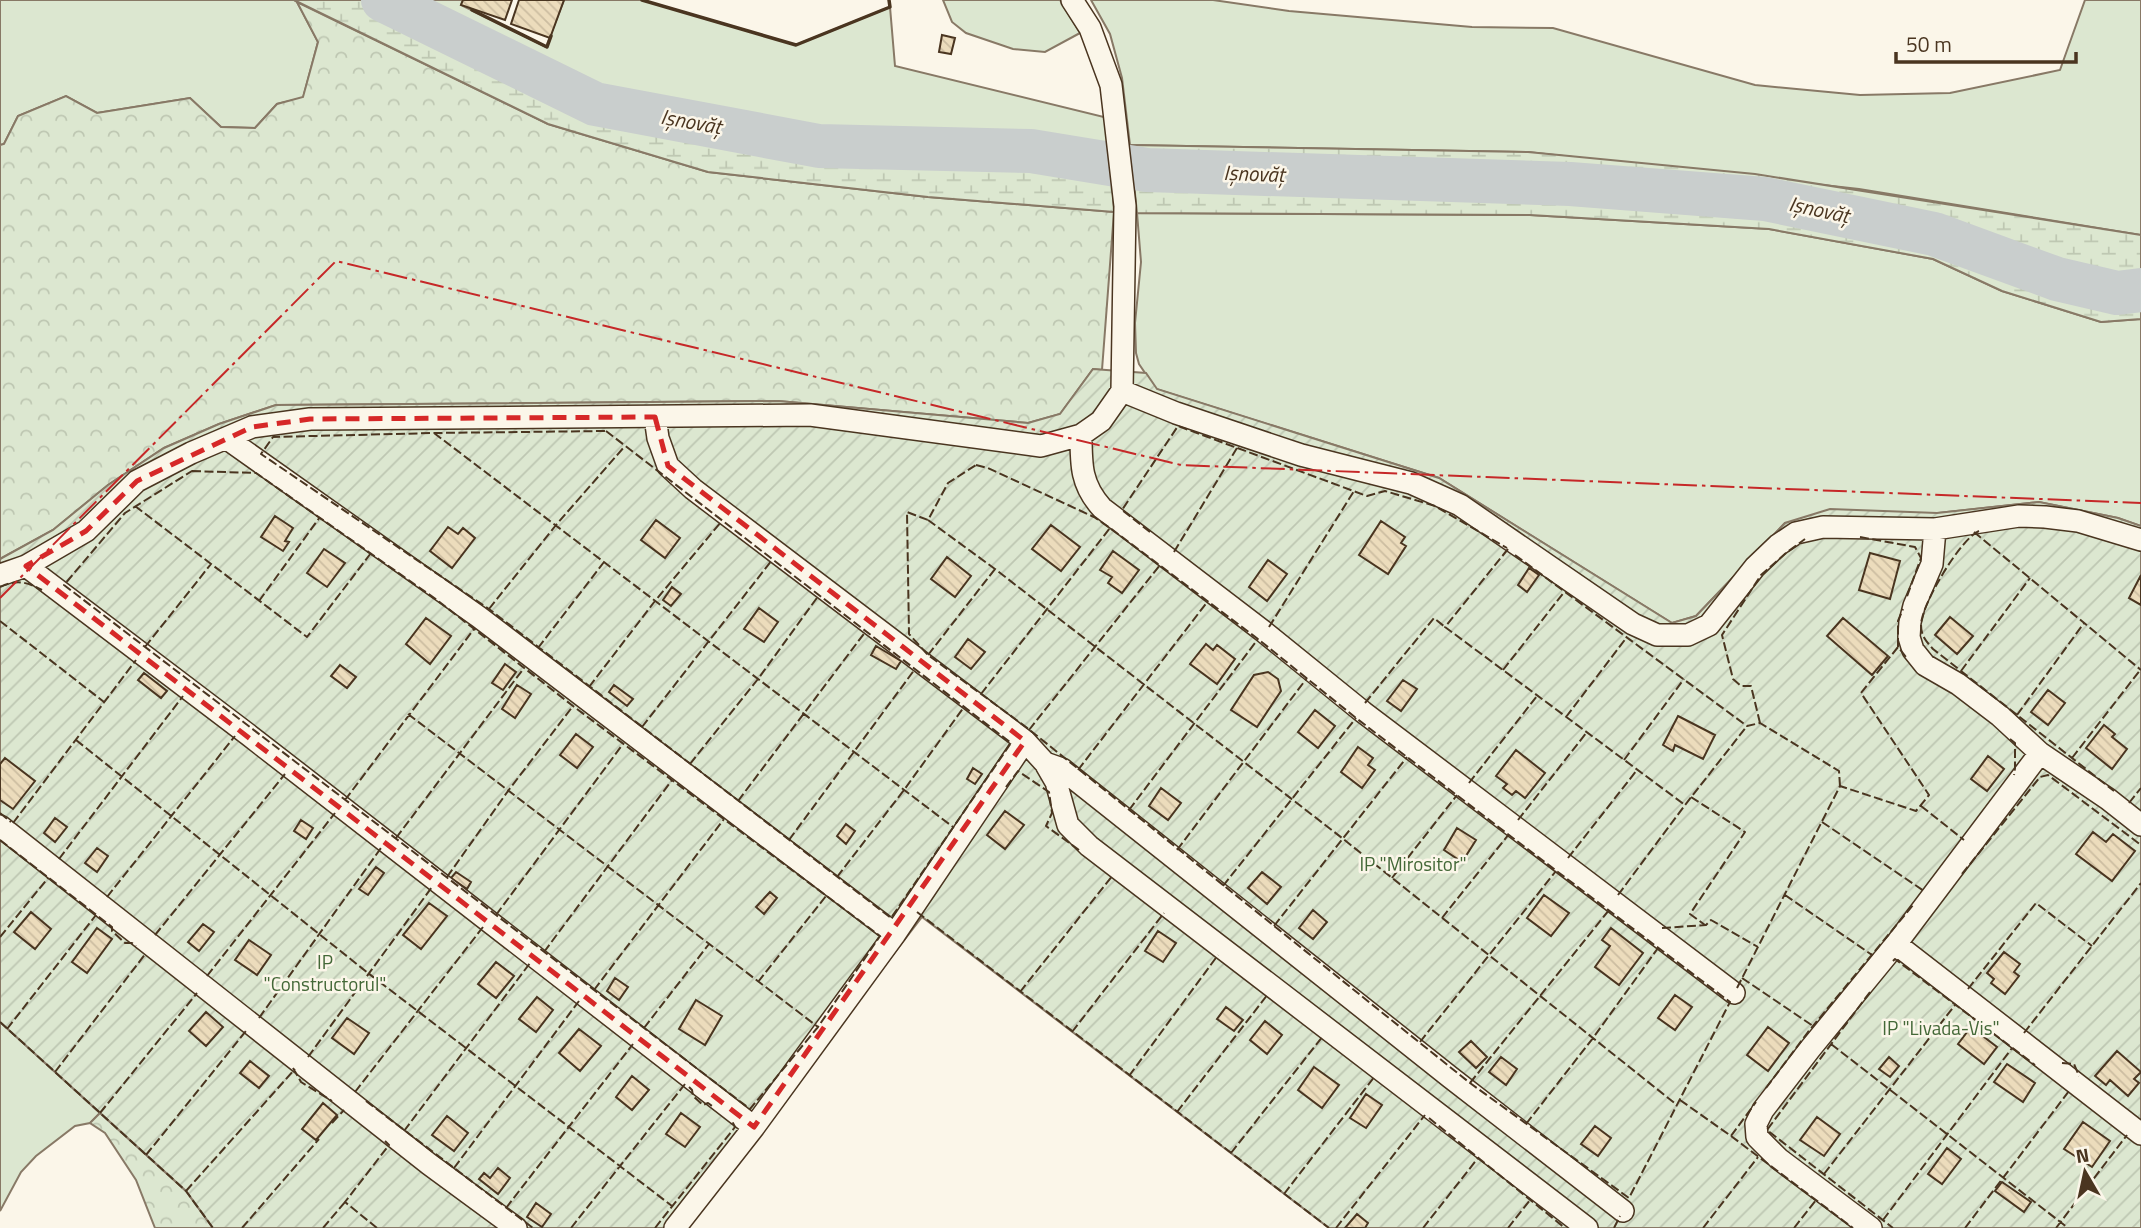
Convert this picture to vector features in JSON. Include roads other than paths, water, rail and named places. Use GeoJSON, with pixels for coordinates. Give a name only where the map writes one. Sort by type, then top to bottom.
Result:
{"type":"FeatureCollection","features":[{"type":"Feature","properties":{"kind":"street"},"geometry":{"type":"LineString","coordinates":[[0,575],[26,566],[86,531],[137,481],[191,453],[252,427],[310,419],[810,415],[1041,446],[1081,435],[1101,421],[1122,391],[1125,206],[1111,85],[1090,28],[1072,0]]}},
{"type":"Feature","properties":{"kind":"street"},"geometry":{"type":"LineString","coordinates":[[1122,391],[1176,413],[1301,455],[1411,483],[1460,505],[1633,624],[1657,635],[1688,635],[1709,625],[1755,567],[1778,545],[1796,533],[1824,527],[1936,529],[2019,516],[2045,517],[2078,521],[2141,540]]}},
{"type":"Feature","properties":{"kind":"street"},"geometry":{"type":"LineString","coordinates":[[655,417],[657,438],[668,466],[693,489],[1025,741],[1045,763],[1056,782],[1068,825],[1089,846],[1587,1228]]}},
{"type":"Feature","properties":{"kind":"street"},"geometry":{"type":"LineString","coordinates":[[1081,435],[1085,484],[1102,508],[1263,631],[1373,720],[1734,993]]}},
{"type":"Feature","properties":{"kind":"street"},"geometry":{"type":"LineString","coordinates":[[226,438],[479,617],[895,934]]}},
{"type":"Feature","properties":{"kind":"street"},"geometry":{"type":"LineString","coordinates":[[1936,529],[1932,564],[1910,622],[1909,637],[1913,650],[1925,664],[1958,684],[2000,716],[2040,753],[2141,825]]}},
{"type":"Feature","properties":{"kind":"street"},"geometry":{"type":"LineString","coordinates":[[26,566],[754,1127]]}},
{"type":"Feature","properties":{"kind":"street"},"geometry":{"type":"LineString","coordinates":[[675,1228],[754,1127],[895,934],[1025,741]]}},
{"type":"Feature","properties":{"kind":"street"},"geometry":{"type":"LineString","coordinates":[[1871,1228],[1779,1159],[1757,1137],[1756,1124],[1763,1110],[1896,944],[2040,753]]}},
{"type":"Feature","properties":{"kind":"street"},"geometry":{"type":"LineString","coordinates":[[1045,763],[1062,769],[1073,777],[1450,1077],[1623,1210]]}},
{"type":"Feature","properties":{"kind":"street"},"geometry":{"type":"LineString","coordinates":[[0,826],[429,1164],[516,1228]]}},
{"type":"Feature","properties":{"kind":"street"},"geometry":{"type":"LineString","coordinates":[[1896,944],[2141,1134]]}},
{"type":"Feature","properties":{"kind":"waterway","name":"Ișnovăț"},"geometry":{"type":"LineString","coordinates":[[383,0],[595,104],[819,146],[1031,151],[1147,170],[1570,184],[1765,199],[1934,234],[2057,279],[2117,293],[2141,290]]}},
{"type":"Feature","properties":{"kind":"park label","name":"IP \"Mirositor\""},"geometry":{"type":"Point","coordinates":[1413,864]}},
{"type":"Feature","properties":{"kind":"park label","name":"IP \"Constructorul\""},"geometry":{"type":"Point","coordinates":[325,973]}},
{"type":"Feature","properties":{"kind":"park label","name":"IP \"Livada-Vis\""},"geometry":{"type":"Point","coordinates":[1941,1028]}}]}
